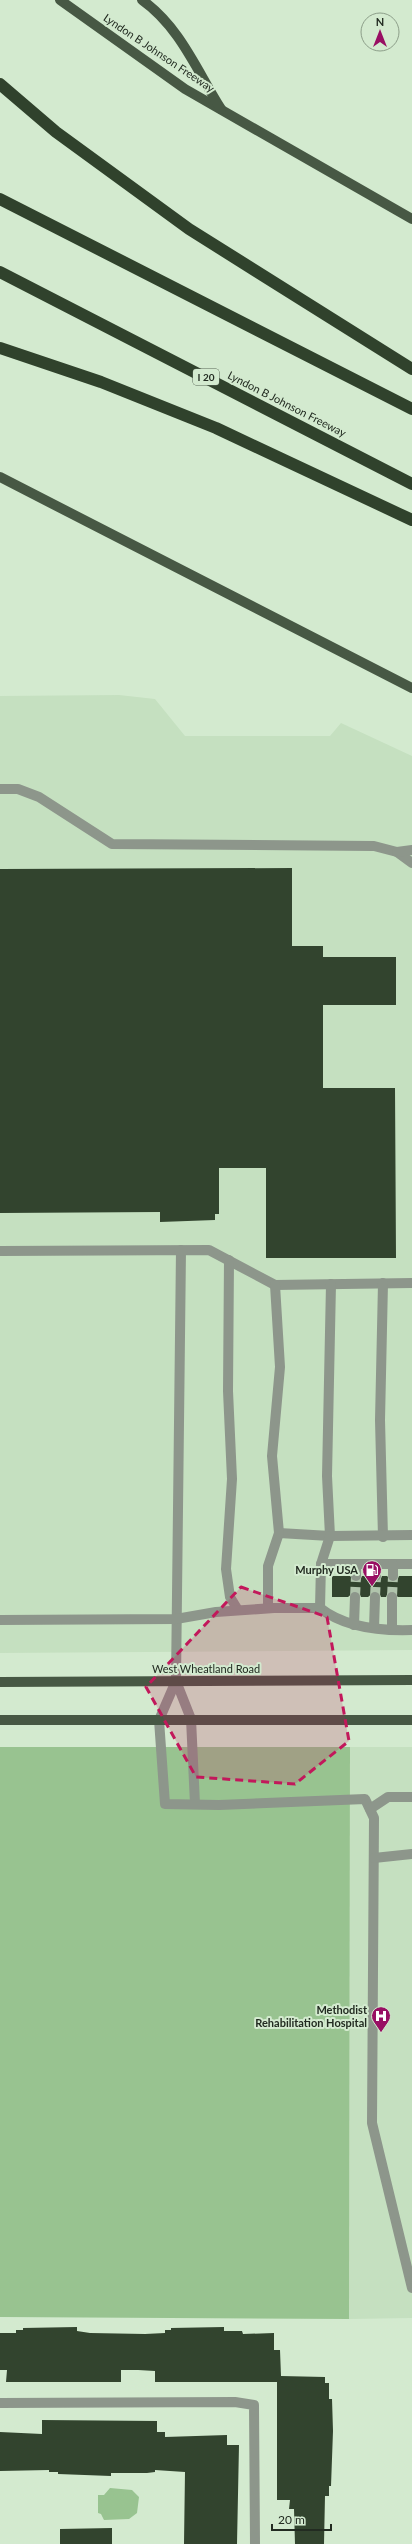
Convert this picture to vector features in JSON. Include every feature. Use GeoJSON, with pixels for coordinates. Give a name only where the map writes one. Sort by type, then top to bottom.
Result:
{"type":"FeatureCollection","features":[{"type":"Feature","properties":{"kind":"highway"},"geometry":{"type":"LineString","coordinates":[[0,84],[62,136],[189,228],[412,369]]}},
{"type":"Feature","properties":{"kind":"highway"},"geometry":{"type":"LineString","coordinates":[[0,198],[412,409]]}},
{"type":"Feature","properties":{"kind":"highway","name":"Lyndon B Johnson Freeway"},"geometry":{"type":"LineString","coordinates":[[0,272],[412,484]]}},
{"type":"Feature","properties":{"kind":"highway"},"geometry":{"type":"LineString","coordinates":[[0,348],[101,382],[216,428],[412,520]]}},
{"type":"Feature","properties":{"kind":"main road","name":"Lyndon B Johnson Freeway"},"geometry":{"type":"LineString","coordinates":[[60,0],[184,89],[412,219]]}},
{"type":"Feature","properties":{"kind":"main road"},"geometry":{"type":"LineString","coordinates":[[142,0],[172,28],[187,50],[222,111]]}},
{"type":"Feature","properties":{"kind":"main road"},"geometry":{"type":"LineString","coordinates":[[0,477],[412,688]]}},
{"type":"Feature","properties":{"kind":"main road","name":"West Wheatland Road"},"geometry":{"type":"LineString","coordinates":[[0,1682],[412,1680]]}},
{"type":"Feature","properties":{"kind":"main road"},"geometry":{"type":"LineString","coordinates":[[0,1720],[412,1720]]}},
{"type":"Feature","properties":{"kind":"lane"},"geometry":{"type":"LineString","coordinates":[[0,789],[18,789],[40,797],[112,844],[374,846],[397,852],[412,863]]}},
{"type":"Feature","properties":{"kind":"lane"},"geometry":{"type":"LineString","coordinates":[[397,852],[412,850]]}},
{"type":"Feature","properties":{"kind":"lane"},"geometry":{"type":"LineString","coordinates":[[181,1250],[176,1681],[191,1719],[195,1804]]}},
{"type":"Feature","properties":{"kind":"lane"},"geometry":{"type":"LineString","coordinates":[[0,1251],[209,1250],[275,1285],[412,1283]]}},
{"type":"Feature","properties":{"kind":"lane"},"geometry":{"type":"LineString","coordinates":[[229,1260],[228,1391],[232,1479],[226,1569],[230,1597],[238,1610]]}},
{"type":"Feature","properties":{"kind":"lane"},"geometry":{"type":"LineString","coordinates":[[383,1283],[380,1420],[383,1537]]}},
{"type":"Feature","properties":{"kind":"lane"},"geometry":{"type":"LineString","coordinates":[[320,1608],[321,1564],[330,1536],[327,1476],[331,1284]]}},
{"type":"Feature","properties":{"kind":"lane"},"geometry":{"type":"LineString","coordinates":[[268,1608],[268,1566],[279,1533],[272,1456],[280,1367],[275,1285]]}},
{"type":"Feature","properties":{"kind":"lane"},"geometry":{"type":"LineString","coordinates":[[279,1533],[383,1537],[412,1535]]}},
{"type":"Feature","properties":{"kind":"lane"},"geometry":{"type":"LineString","coordinates":[[321,1564],[412,1564]]}},
{"type":"Feature","properties":{"kind":"lane"},"geometry":{"type":"LineString","coordinates":[[356,1564],[356,1576]]}},
{"type":"Feature","properties":{"kind":"lane"},"geometry":{"type":"LineString","coordinates":[[376,1564],[376,1576]]}},
{"type":"Feature","properties":{"kind":"lane"},"geometry":{"type":"LineString","coordinates":[[393,1564],[393,1576]]}},
{"type":"Feature","properties":{"kind":"lane"},"geometry":{"type":"LineString","coordinates":[[354,1625],[355,1597]]}},
{"type":"Feature","properties":{"kind":"lane"},"geometry":{"type":"LineString","coordinates":[[374,1628],[375,1597]]}},
{"type":"Feature","properties":{"kind":"lane"},"geometry":{"type":"LineString","coordinates":[[392,1597],[392,1629]]}},
{"type":"Feature","properties":{"kind":"lane"},"geometry":{"type":"LineString","coordinates":[[0,1620],[176,1619],[238,1610],[268,1608],[320,1608],[332,1618],[354,1625],[374,1628],[412,1630]]}},
{"type":"Feature","properties":{"kind":"lane"},"geometry":{"type":"LineString","coordinates":[[176,1681],[159,1720],[165,1804],[219,1805],[365,1799],[374,1818],[372,2123],[412,2288]]}},
{"type":"Feature","properties":{"kind":"lane"},"geometry":{"type":"LineString","coordinates":[[370,1809],[388,1797],[412,1797]]}},
{"type":"Feature","properties":{"kind":"lane"},"geometry":{"type":"LineString","coordinates":[[374,1858],[412,1854]]}},
{"type":"Feature","properties":{"kind":"lane"},"geometry":{"type":"LineString","coordinates":[[0,2403],[235,2402],[254,2405],[255,2544]]}},
{"type":"Feature","properties":{"kind":"highlighted area"},"geometry":{"type":"Polygon","coordinates":[[[241,1587],[327,1617],[349,1741],[295,1784],[196,1777],[146,1687],[241,1587]]]}},
{"type":"Feature","properties":{"kind":"shaded area"},"geometry":{"type":"Polygon","coordinates":[[[119,695],[155,699],[185,736],[330,736],[341,723],[412,756],[412,1650],[0,1653],[0,696],[119,695]]]}},
{"type":"Feature","properties":{"kind":"shaded area"},"geometry":{"type":"Polygon","coordinates":[[[0,1747],[350,1747],[349,2319],[0,2317],[0,1747]]]}},
{"type":"Feature","properties":{"kind":"shaded area","name":"Methodist Rehabilitation Hospital"},"geometry":{"type":"Polygon","coordinates":[[[350,1747],[412,1747],[412,2318],[349,2319],[350,1747]]]}},
{"type":"Feature","properties":{"kind":"shaded area"},"geometry":{"type":"Polygon","coordinates":[[[110,2488],[132,2490],[139,2497],[137,2513],[129,2519],[104,2520],[101,2514],[98,2513],[98,2495],[104,2495],[110,2488]]]}},
{"type":"Feature","properties":{"kind":"building"},"geometry":{"type":"Polygon","coordinates":[[[292,868],[292,946],[323,946],[323,957],[396,957],[396,1005],[323,1005],[323,1088],[395,1088],[396,1258],[266,1258],[266,1168],[219,1168],[219,1214],[215,1214],[215,1220],[160,1222],[160,1212],[0,1213],[0,869],[292,868]]]}},
{"type":"Feature","properties":{"kind":"building","name":"Murphy USA"},"geometry":{"type":"Polygon","coordinates":[[[332,1576],[350,1576],[356,1582],[360,1581],[362,1576],[370,1576],[376,1582],[380,1581],[382,1576],[387,1576],[393,1582],[397,1581],[399,1576],[412,1576],[412,1597],[398,1597],[392,1591],[388,1592],[386,1597],[381,1597],[379,1592],[375,1591],[368,1597],[361,1597],[359,1592],[355,1591],[348,1597],[332,1597],[332,1576]]]}},
{"type":"Feature","properties":{"kind":"building"},"geometry":{"type":"Polygon","coordinates":[[[77,2327],[77,2331],[90,2333],[145,2334],[165,2333],[165,2330],[171,2330],[171,2328],[224,2327],[224,2331],[242,2331],[243,2334],[274,2333],[274,2350],[280,2350],[281,2376],[325,2377],[325,2383],[329,2383],[329,2399],[332,2399],[333,2431],[331,2486],[329,2486],[329,2496],[325,2496],[324,2544],[295,2544],[294,2509],[289,2509],[290,2500],[277,2500],[277,2382],[155,2382],[155,2371],[121,2370],[121,2382],[6,2382],[7,2370],[0,2370],[0,2333],[16,2333],[16,2330],[23,2330],[23,2328],[77,2327]]]}},
{"type":"Feature","properties":{"kind":"building"},"geometry":{"type":"Polygon","coordinates":[[[42,2420],[157,2421],[157,2432],[165,2432],[165,2437],[227,2435],[227,2445],[239,2445],[237,2544],[184,2544],[185,2472],[155,2470],[155,2472],[147,2473],[111,2473],[111,2476],[58,2474],[58,2472],[49,2472],[49,2470],[0,2471],[0,2432],[42,2434],[42,2420]]]}},
{"type":"Feature","properties":{"kind":"building"},"geometry":{"type":"Polygon","coordinates":[[[112,2528],[112,2544],[60,2544],[60,2529],[112,2528]]]}},
{"type":"Feature","properties":{"kind":"tunnel"},"geometry":{"type":"LineString","coordinates":[[355,1597],[356,1576]]}},
{"type":"Feature","properties":{"kind":"tunnel"},"geometry":{"type":"LineString","coordinates":[[375,1597],[376,1576]]}},
{"type":"Feature","properties":{"kind":"tunnel"},"geometry":{"type":"LineString","coordinates":[[392,1597],[393,1576]]}},
{"type":"Feature","properties":{"kind":"place","name":"Murphy USA"},"geometry":{"type":"Point","coordinates":[372,1587]}},
{"type":"Feature","properties":{"kind":"place","name":"Methodist Rehabilitation Hospital"},"geometry":{"type":"Point","coordinates":[381,2033]}}]}
